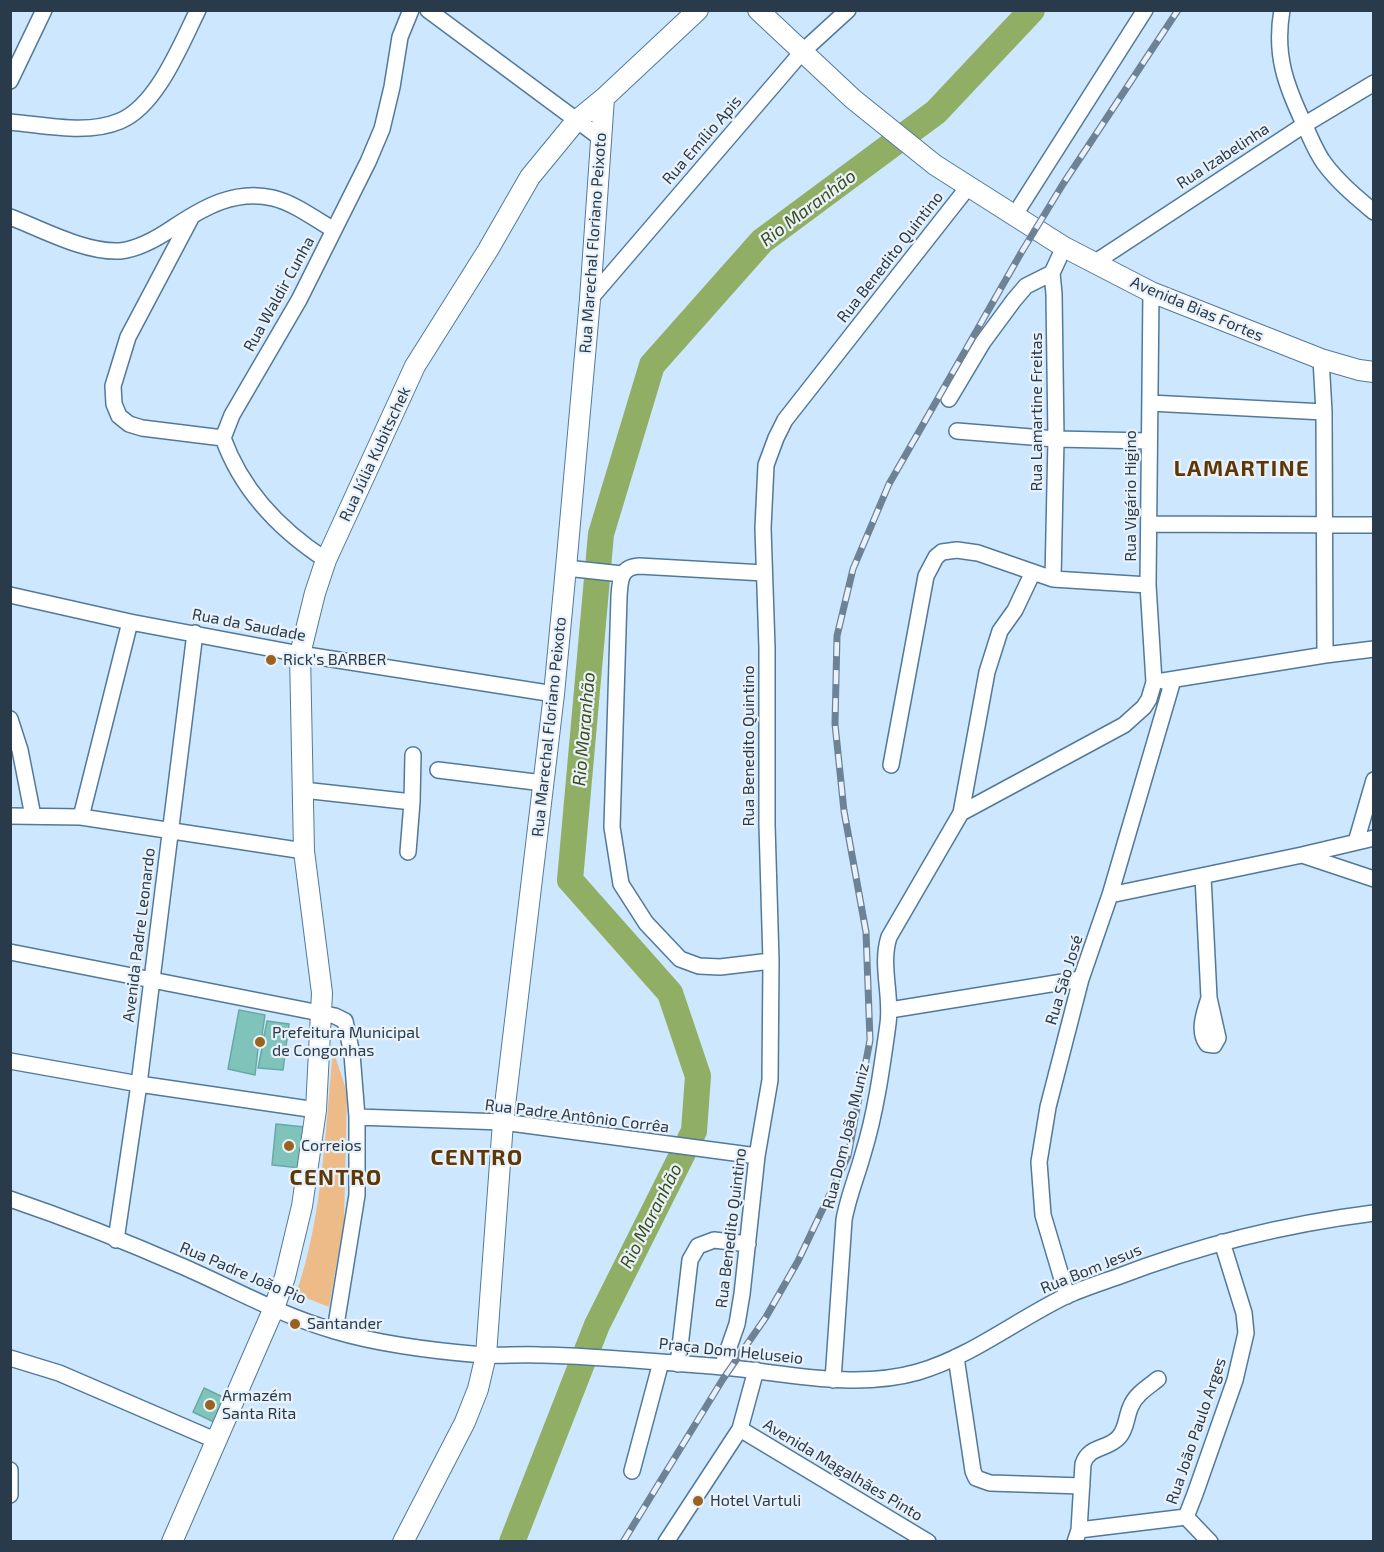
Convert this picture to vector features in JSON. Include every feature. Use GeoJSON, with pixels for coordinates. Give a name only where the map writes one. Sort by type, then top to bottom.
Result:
{"type":"FeatureCollection","features":[{"type":"Feature","properties":{"kind":"main road","name":"Rua Júlia Kubitschek"},"geometry":{"type":"LineString","coordinates":[[172,1542],[274,1308],[285,1277],[302,1206],[316,1110],[322,993],[304,851],[300,654],[315,593],[326,560],[415,366],[488,250],[530,177],[576,121],[604,98],[698,10]]}},
{"type":"Feature","properties":{"kind":"main road","name":"Avenida Bias Fortes"},"geometry":{"type":"LineString","coordinates":[[758,10],[853,99],[935,165],[1064,247],[1151,292],[1321,359],[1374,372]]}},
{"type":"Feature","properties":{"kind":"main road","name":"Rua Marechal Floriano Peixoto"},"geometry":{"type":"LineString","coordinates":[[404,1542],[465,1422],[478,1389],[486,1355],[503,1122],[554,694],[573,568],[604,98]]}},
{"type":"Feature","properties":{"kind":"street"},"geometry":{"type":"LineString","coordinates":[[10,81],[44,10]]}},
{"type":"Feature","properties":{"kind":"street"},"geometry":{"type":"LineString","coordinates":[[10,122],[96,127],[121,121],[147,102],[170,67],[198,10]]}},
{"type":"Feature","properties":{"kind":"street","name":"Rua Waldir Cunha"},"geometry":{"type":"LineString","coordinates":[[223,438],[232,415],[299,300],[368,162],[382,129],[400,37],[411,10]]}},
{"type":"Feature","properties":{"kind":"street"},"geometry":{"type":"LineString","coordinates":[[428,10],[602,139]]}},
{"type":"Feature","properties":{"kind":"street","name":"Rua Emílio Apis"},"geometry":{"type":"LineString","coordinates":[[590,299],[802,52],[848,10]]}},
{"type":"Feature","properties":{"kind":"street"},"geometry":{"type":"LineString","coordinates":[[1014,216],[1145,10]]}},
{"type":"Feature","properties":{"kind":"street"},"geometry":{"type":"LineString","coordinates":[[1282,10],[1278,43],[1292,100],[1323,162],[1340,182],[1374,212]]}},
{"type":"Feature","properties":{"kind":"street","name":"Rua Izabelinha"},"geometry":{"type":"LineString","coordinates":[[1094,263],[1304,125],[1374,83]]}},
{"type":"Feature","properties":{"kind":"street","name":"Rua Benedito Quintino"},"geometry":{"type":"LineString","coordinates":[[722,1367],[737,1324],[757,1156],[770,1080],[771,961],[763,528],[766,465],[785,420],[968,186]]}},
{"type":"Feature","properties":{"kind":"street"},"geometry":{"type":"LineString","coordinates":[[10,217],[78,244],[121,251],[161,236],[193,214],[217,202],[236,197],[256,196],[274,198],[334,230]]}},
{"type":"Feature","properties":{"kind":"street"},"geometry":{"type":"LineString","coordinates":[[193,214],[128,337],[113,386],[114,404],[119,416],[129,424],[142,428],[223,438],[237,470],[260,503],[304,546],[326,560]]}},
{"type":"Feature","properties":{"kind":"street","name":"Rua Lamartine Freitas"},"geometry":{"type":"LineString","coordinates":[[1053,579],[1056,439],[1052,273],[1064,247]]}},
{"type":"Feature","properties":{"kind":"street"},"geometry":{"type":"LineString","coordinates":[[949,399],[983,342],[1014,300],[1026,286],[1052,273]]}},
{"type":"Feature","properties":{"kind":"street","name":"Rua Vigário Higino"},"geometry":{"type":"LineString","coordinates":[[961,813],[1124,725],[1144,707],[1149,699],[1154,682],[1148,585],[1151,292]]}},
{"type":"Feature","properties":{"kind":"street"},"geometry":{"type":"LineString","coordinates":[[1321,359],[1324,412],[1324,655]]}},
{"type":"Feature","properties":{"kind":"street"},"geometry":{"type":"LineString","coordinates":[[1150,403],[1324,412]]}},
{"type":"Feature","properties":{"kind":"street"},"geometry":{"type":"LineString","coordinates":[[957,431],[1056,439],[1148,441]]}},
{"type":"Feature","properties":{"kind":"street"},"geometry":{"type":"LineString","coordinates":[[1150,524],[1374,525]]}},
{"type":"Feature","properties":{"kind":"street"},"geometry":{"type":"LineString","coordinates":[[891,765],[926,576],[932,563],[942,552],[957,550],[978,553],[1053,579],[1148,585]]}},
{"type":"Feature","properties":{"kind":"street"},"geometry":{"type":"LineString","coordinates":[[764,573],[639,566],[625,569],[622,574],[619,597],[612,827],[621,884],[646,922],[680,959],[699,966],[720,967],[771,961]]}},
{"type":"Feature","properties":{"kind":"street"},"geometry":{"type":"LineString","coordinates":[[573,568],[622,574]]}},
{"type":"Feature","properties":{"kind":"street","name":"Rua Dom João Muniz"},"geometry":{"type":"LineString","coordinates":[[833,1380],[844,1220],[848,1199],[864,1153],[878,1091],[890,1010],[886,959],[889,938],[961,813],[987,672],[1000,631],[1015,610],[1033,572]]}},
{"type":"Feature","properties":{"kind":"street","name":"Rua da Saudade"},"geometry":{"type":"LineString","coordinates":[[10,595],[130,622],[300,654],[554,694]]}},
{"type":"Feature","properties":{"kind":"street"},"geometry":{"type":"LineString","coordinates":[[81,818],[130,622]]}},
{"type":"Feature","properties":{"kind":"street","name":"Avenida Padre Leonardo"},"geometry":{"type":"LineString","coordinates":[[116,1240],[139,1084],[195,633]]}},
{"type":"Feature","properties":{"kind":"street"},"geometry":{"type":"LineString","coordinates":[[1154,682],[1374,649]]}},
{"type":"Feature","properties":{"kind":"street","name":"Rua São José"},"geometry":{"type":"LineString","coordinates":[[1067,1296],[1043,1215],[1039,1162],[1048,1107],[1081,979],[1110,895],[1173,680]]}},
{"type":"Feature","properties":{"kind":"street"},"geometry":{"type":"LineString","coordinates":[[10,719],[22,760],[33,816]]}},
{"type":"Feature","properties":{"kind":"street"},"geometry":{"type":"LineString","coordinates":[[408,852],[412,802],[412,755]]}},
{"type":"Feature","properties":{"kind":"street"},"geometry":{"type":"LineString","coordinates":[[438,770],[543,783]]}},
{"type":"Feature","properties":{"kind":"street"},"geometry":{"type":"LineString","coordinates":[[1356,842],[1374,780]]}},
{"type":"Feature","properties":{"kind":"street"},"geometry":{"type":"LineString","coordinates":[[303,790],[412,802]]}},
{"type":"Feature","properties":{"kind":"street"},"geometry":{"type":"LineString","coordinates":[[10,816],[81,818],[304,851]]}},
{"type":"Feature","properties":{"kind":"street"},"geometry":{"type":"LineString","coordinates":[[1110,895],[1374,838]]}},
{"type":"Feature","properties":{"kind":"street"},"geometry":{"type":"LineString","coordinates":[[1302,855],[1374,879]]}},
{"type":"Feature","properties":{"kind":"street"},"geometry":{"type":"LineString","coordinates":[[1203,876],[1209,998]]}},
{"type":"Feature","properties":{"kind":"street"},"geometry":{"type":"LineString","coordinates":[[10,952],[342,1019],[347,1027],[352,1054],[357,1117],[357,1195],[335,1331]]}},
{"type":"Feature","properties":{"kind":"street"},"geometry":{"type":"LineString","coordinates":[[890,1010],[1081,979]]}},
{"type":"Feature","properties":{"kind":"street"},"geometry":{"type":"LineString","coordinates":[[10,1060],[139,1084],[316,1110]]}},
{"type":"Feature","properties":{"kind":"street","name":"Rua Padre Antônio Corrêa"},"geometry":{"type":"LineString","coordinates":[[357,1117],[503,1122],[631,1141],[757,1156]]}},
{"type":"Feature","properties":{"kind":"street","name":"Rua Padre João Pio"},"geometry":{"type":"LineString","coordinates":[[10,1199],[183,1267],[274,1308],[335,1331],[411,1347],[486,1355],[540,1355]]}},
{"type":"Feature","properties":{"kind":"street","name":"Rua Bom Jesus"},"geometry":{"type":"LineString","coordinates":[[833,1380],[883,1379],[918,1372],[956,1357],[1067,1296],[1168,1257],[1222,1242],[1325,1219],[1374,1213]]}},
{"type":"Feature","properties":{"kind":"street"},"geometry":{"type":"LineString","coordinates":[[678,1364],[690,1260],[698,1246],[714,1240],[748,1244]]}},
{"type":"Feature","properties":{"kind":"street","name":"Rua João Paulo Arges"},"geometry":{"type":"LineString","coordinates":[[1077,1536],[1186,1517],[1235,1380],[1246,1333],[1244,1313],[1222,1242]]}},
{"type":"Feature","properties":{"kind":"street","name":"Praça Dom Heluseio"},"geometry":{"type":"LineString","coordinates":[[540,1355],[722,1367],[833,1380]]}},
{"type":"Feature","properties":{"kind":"street"},"geometry":{"type":"LineString","coordinates":[[956,1357],[973,1471],[976,1478],[990,1483],[1083,1486]]}},
{"type":"Feature","properties":{"kind":"street"},"geometry":{"type":"LineString","coordinates":[[10,1358],[59,1373],[217,1441]]}},
{"type":"Feature","properties":{"kind":"street"},"geometry":{"type":"LineString","coordinates":[[632,1471],[661,1362]]}},
{"type":"Feature","properties":{"kind":"street"},"geometry":{"type":"LineString","coordinates":[[666,1542],[740,1429],[756,1370]]}},
{"type":"Feature","properties":{"kind":"street"},"geometry":{"type":"LineString","coordinates":[[1077,1536],[1085,1456],[1118,1438],[1125,1426],[1131,1406],[1139,1394],[1158,1379]]}},
{"type":"Feature","properties":{"kind":"street","name":"Avenida Magalhães Pinto"},"geometry":{"type":"LineString","coordinates":[[740,1429],[928,1542]]}},
{"type":"Feature","properties":{"kind":"street"},"geometry":{"type":"LineString","coordinates":[[10,1470],[10,1495]]}},
{"type":"Feature","properties":{"kind":"street"},"geometry":{"type":"LineString","coordinates":[[1186,1517],[1209,1542]]}},
{"type":"Feature","properties":{"kind":"shaded area"},"geometry":{"type":"Polygon","coordinates":[[[333,1050],[347,1092],[344,1221],[329,1307],[296,1294],[312,1234],[322,1173],[333,1050]]]}},
{"type":"Feature","properties":{"kind":"building","name":"Prefeitura Municipal de Congonhas"},"geometry":{"type":"Polygon","coordinates":[[[239,1010],[265,1015],[262,1035],[264,1036],[267,1021],[289,1024],[283,1070],[258,1068],[262,1048],[258,1048],[255,1075],[228,1069],[239,1010]]]}},
{"type":"Feature","properties":{"kind":"building","name":"Correios"},"geometry":{"type":"Polygon","coordinates":[[[276,1124],[305,1127],[301,1168],[272,1165],[276,1124]]]}},
{"type":"Feature","properties":{"kind":"building","name":"Armazém Santa Rita"},"geometry":{"type":"Polygon","coordinates":[[[204,1388],[227,1399],[216,1423],[193,1412],[204,1388]]]}},
{"type":"Feature","properties":{"kind":"waterway","name":"Rio Maranhão"},"geometry":{"type":"LineString","coordinates":[[512,1542],[597,1325],[694,1131],[698,1076],[670,993],[570,880],[601,534],[652,365],[762,241],[936,112],[1032,10]]}},
{"type":"Feature","properties":{"kind":"railway"},"geometry":{"type":"LineString","coordinates":[[623,1542],[723,1379],[766,1317],[798,1261],[848,1156],[870,1040],[866,932],[844,811],[835,724],[837,636],[853,569],[889,484],[1021,253],[1063,184],[1178,10]]}},
{"type":"Feature","properties":{"kind":"place","name":"Rick's BARBER"},"geometry":{"type":"Point","coordinates":[271,660]}},
{"type":"Feature","properties":{"kind":"place","name":"Prefeitura Municipal de Congonhas"},"geometry":{"type":"Point","coordinates":[260,1042]}},
{"type":"Feature","properties":{"kind":"place","name":"Correios"},"geometry":{"type":"Point","coordinates":[289,1146]}},
{"type":"Feature","properties":{"kind":"place","name":"Santander"},"geometry":{"type":"Point","coordinates":[295,1324]}},
{"type":"Feature","properties":{"kind":"place","name":"Armazém Santa Rita"},"geometry":{"type":"Point","coordinates":[210,1405]}},
{"type":"Feature","properties":{"kind":"place","name":"Hotel Vartuli"},"geometry":{"type":"Point","coordinates":[698,1501]}},
{"type":"Feature","properties":{"kind":"district","name":"LAMARTINE"},"geometry":{"type":"Point","coordinates":[1242,469]}},
{"type":"Feature","properties":{"kind":"district","name":"CENTRO"},"geometry":{"type":"Point","coordinates":[477,1158]}},
{"type":"Feature","properties":{"kind":"district","name":"CENTRO"},"geometry":{"type":"Point","coordinates":[336,1178]}}]}
